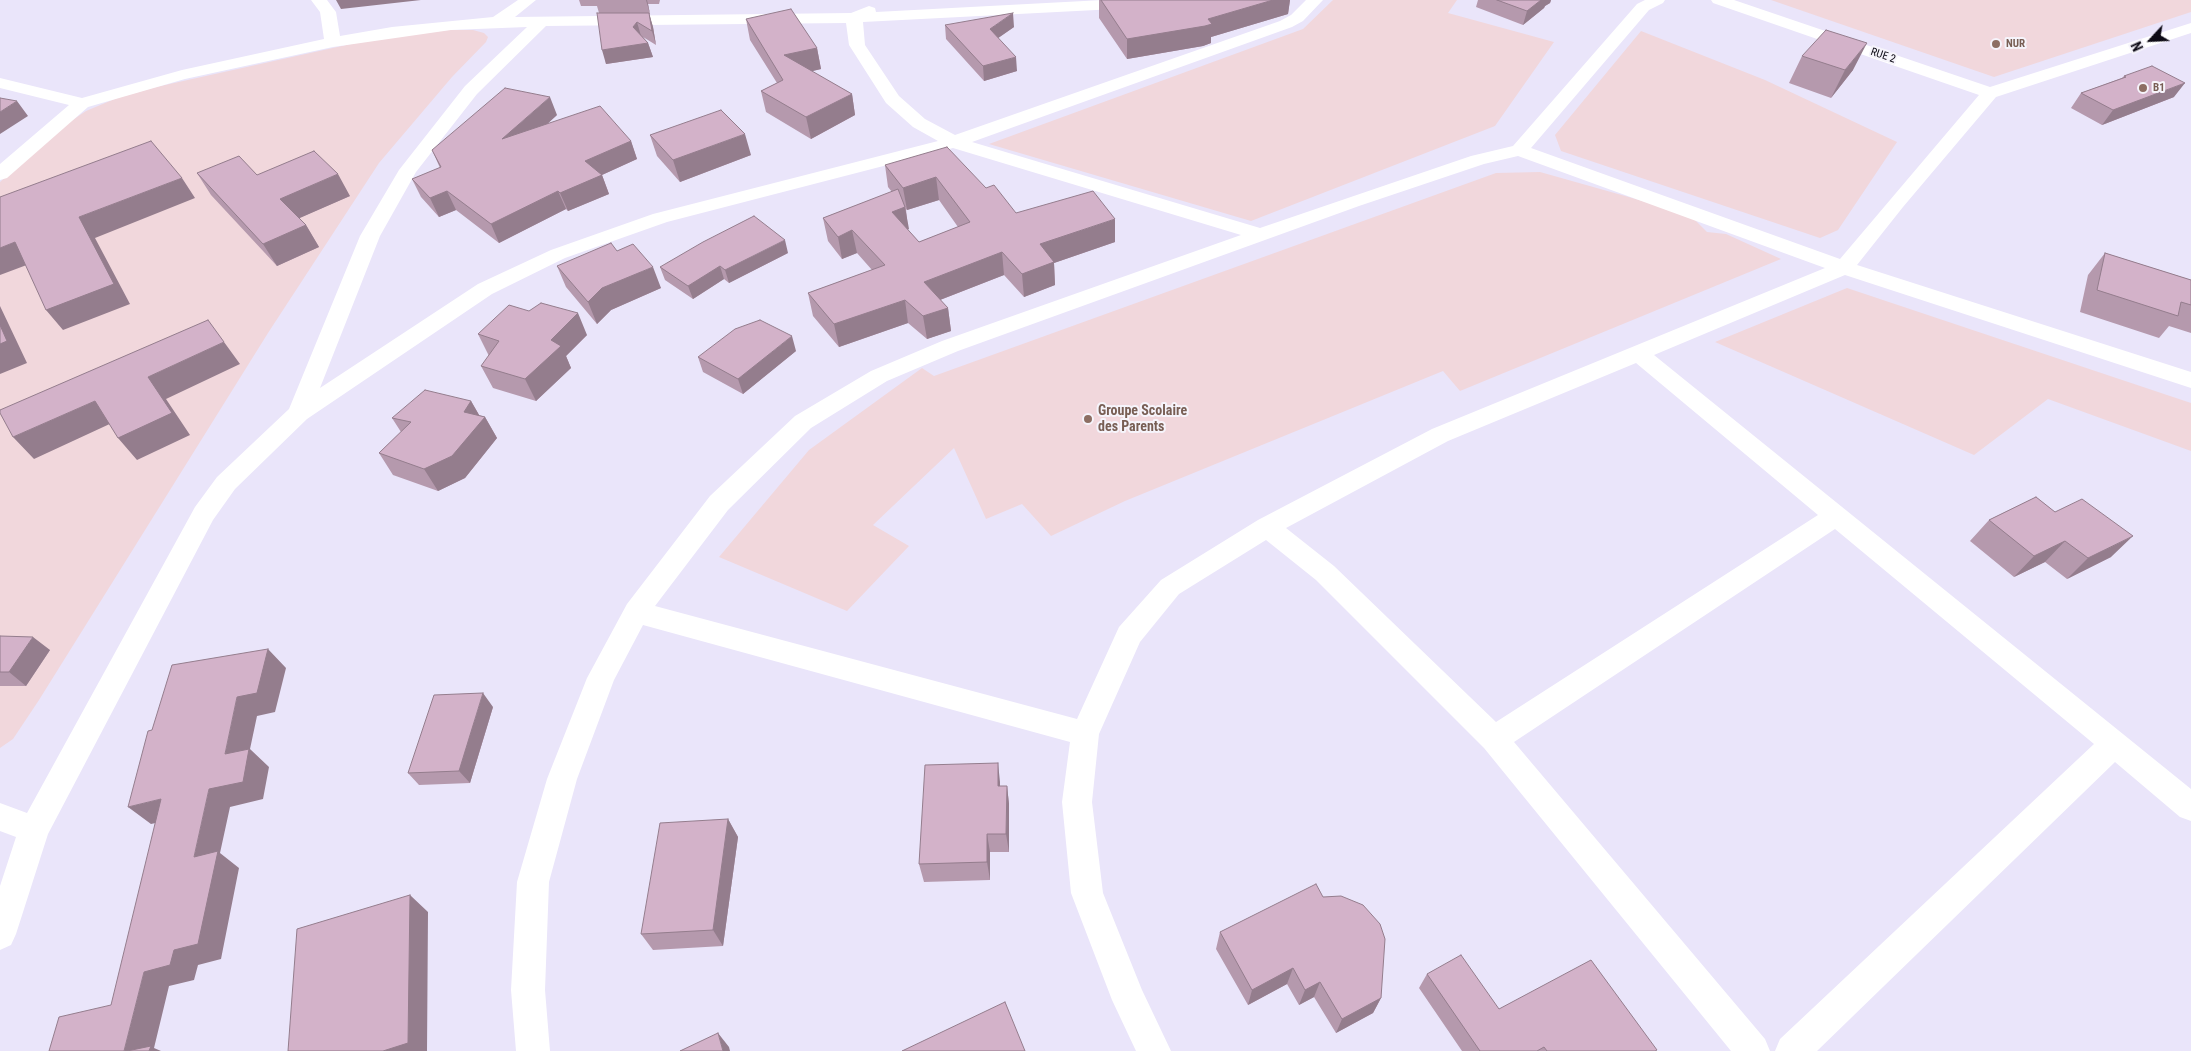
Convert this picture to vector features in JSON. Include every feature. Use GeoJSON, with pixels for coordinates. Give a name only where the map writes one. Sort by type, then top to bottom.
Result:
{"type":"FeatureCollection","features":[{"type":"Feature","properties":{"kind":"street"},"geometry":{"type":"LineString","coordinates":[[318,0],[328,12],[334,42]]}},
{"type":"Feature","properties":{"kind":"street"},"geometry":{"type":"LineString","coordinates":[[497,22],[528,0]]}},
{"type":"Feature","properties":{"kind":"street"},"geometry":{"type":"LineString","coordinates":[[854,18],[895,0]]}},
{"type":"Feature","properties":{"kind":"street"},"geometry":{"type":"LineString","coordinates":[[0,174],[82,104],[182,75],[334,42],[450,25],[497,22],[540,23],[654,19],[854,18],[1194,0]]}},
{"type":"Feature","properties":{"kind":"street"},"geometry":{"type":"LineString","coordinates":[[0,934],[34,830],[204,514],[226,482],[299,413],[485,289],[558,254],[660,218],[954,142],[1286,24],[1297,18],[1315,0]]}},
{"type":"Feature","properties":{"kind":"street"},"geometry":{"type":"LineString","coordinates":[[1519,150],[1643,7],[1657,0]]}},
{"type":"Feature","properties":{"kind":"street","name":"RUE 2"},"geometry":{"type":"LineString","coordinates":[[1719,0],[1990,94]]}},
{"type":"Feature","properties":{"kind":"street"},"geometry":{"type":"LineString","coordinates":[[854,18],[857,46],[892,99],[919,123],[954,142],[1259,234]]}},
{"type":"Feature","properties":{"kind":"street"},"geometry":{"type":"LineString","coordinates":[[299,413],[370,236],[408,170],[471,90],[540,23]]}},
{"type":"Feature","properties":{"kind":"street"},"geometry":{"type":"LineString","coordinates":[[1154,1051],[1129,1000],[1087,893],[1077,802],[1085,734],[1128,635],[1170,587],[1267,527],[1440,435],[1844,268],[1896,203],[1990,94],[2191,28]]}},
{"type":"Feature","properties":{"kind":"street"},"geometry":{"type":"LineString","coordinates":[[0,83],[82,104]]}},
{"type":"Feature","properties":{"kind":"street"},"geometry":{"type":"LineString","coordinates":[[533,1051],[528,990],[533,882],[562,779],[601,678],[636,612],[719,503],[803,422],[879,376],[950,346],[1259,234],[1478,160],[1519,150],[1844,268],[2191,380]]}},
{"type":"Feature","properties":{"kind":"street"},"geometry":{"type":"LineString","coordinates":[[1638,353],[2191,807]]}},
{"type":"Feature","properties":{"kind":"street"},"geometry":{"type":"LineString","coordinates":[[1494,739],[1835,516]]}},
{"type":"Feature","properties":{"kind":"street"},"geometry":{"type":"LineString","coordinates":[[1267,527],[1325,573],[1494,739],[1753,1051]]}},
{"type":"Feature","properties":{"kind":"street"},"geometry":{"type":"LineString","coordinates":[[636,612],[1085,734]]}},
{"type":"Feature","properties":{"kind":"street"},"geometry":{"type":"LineString","coordinates":[[1792,1051],[2114,744]]}},
{"type":"Feature","properties":{"kind":"street"},"geometry":{"type":"LineString","coordinates":[[0,817],[34,830]]}},
{"type":"Feature","properties":{"kind":"shaded area"},"geometry":{"type":"Polygon","coordinates":[[[1333,0],[1457,0],[1448,13],[1554,42],[1495,126],[1251,221],[989,144],[1303,29],[1333,0]]]}},
{"type":"Feature","properties":{"kind":"shaded area","name":"NUR"},"geometry":{"type":"Polygon","coordinates":[[[1771,0],[2191,0],[2191,12],[1994,77],[1771,0]]]}},
{"type":"Feature","properties":{"kind":"shaded area"},"geometry":{"type":"Polygon","coordinates":[[[448,30],[473,30],[484,33],[488,37],[486,42],[452,77],[379,163],[268,333],[39,700],[13,739],[0,748],[0,182],[59,129],[86,111],[117,98],[156,87],[369,40],[448,30]]]}},
{"type":"Feature","properties":{"kind":"shaded area"},"geometry":{"type":"Polygon","coordinates":[[[1641,31],[1765,80],[1897,142],[1838,230],[1820,238],[1561,151],[1555,135],[1641,31]]]}},
{"type":"Feature","properties":{"kind":"shaded area","name":"Groupe Scolaire des Parents"},"geometry":{"type":"Polygon","coordinates":[[[1540,172],[1689,214],[1707,232],[1726,234],[1781,259],[1460,391],[1443,371],[1125,501],[1051,536],[1022,504],[986,519],[954,448],[873,525],[909,546],[847,611],[719,557],[809,450],[922,368],[934,376],[1496,173],[1540,172]]]}},
{"type":"Feature","properties":{"kind":"shaded area"},"geometry":{"type":"Polygon","coordinates":[[[1847,288],[2191,403],[2191,451],[2048,399],[1974,455],[1715,342],[1847,288]]]}},
{"type":"Feature","properties":{"kind":"building"},"geometry":{"type":"Polygon","coordinates":[[[1101,0],[1273,0],[1208,19],[1212,24],[1205,26],[1127,39],[1101,0]]]}},
{"type":"Feature","properties":{"kind":"building"},"geometry":{"type":"Polygon","coordinates":[[[1497,0],[1541,0],[1527,11],[1497,0]]]}},
{"type":"Feature","properties":{"kind":"building"},"geometry":{"type":"Polygon","coordinates":[[[791,9],[817,48],[784,55],[852,94],[806,117],[761,91],[783,80],[746,19],[791,9]]]}},
{"type":"Feature","properties":{"kind":"building"},"geometry":{"type":"Polygon","coordinates":[[[597,13],[649,13],[652,31],[637,22],[633,27],[648,43],[602,50],[597,13]]]}},
{"type":"Feature","properties":{"kind":"building"},"geometry":{"type":"Polygon","coordinates":[[[1013,13],[990,29],[1016,57],[983,66],[945,25],[1013,13]]]}},
{"type":"Feature","properties":{"kind":"building"},"geometry":{"type":"Polygon","coordinates":[[[1826,30],[1867,43],[1845,70],[1802,56],[1826,30]]]}},
{"type":"Feature","properties":{"kind":"building"},"geometry":{"type":"Polygon","coordinates":[[[2152,66],[2185,83],[2113,110],[2081,93],[2126,77],[2124,76],[2152,66]]]}},
{"type":"Feature","properties":{"kind":"building"},"geometry":{"type":"Polygon","coordinates":[[[505,88],[550,97],[502,139],[600,106],[631,141],[585,161],[602,175],[560,193],[558,191],[491,224],[447,191],[430,198],[412,179],[441,167],[432,150],[505,88]]]}},
{"type":"Feature","properties":{"kind":"building"},"geometry":{"type":"Polygon","coordinates":[[[0,98],[17,101],[0,112],[0,98]]]}},
{"type":"Feature","properties":{"kind":"building"},"geometry":{"type":"Polygon","coordinates":[[[721,110],[745,134],[673,160],[650,135],[721,110]]]}},
{"type":"Feature","properties":{"kind":"building"},"geometry":{"type":"Polygon","coordinates":[[[151,141],[182,178],[79,217],[114,284],[46,310],[15,242],[0,248],[0,197],[151,141]]]}},
{"type":"Feature","properties":{"kind":"building"},"geometry":{"type":"Polygon","coordinates":[[[947,147],[986,188],[994,185],[1016,213],[1093,191],[1115,219],[1040,244],[1054,262],[1022,274],[1002,252],[924,282],[948,308],[923,316],[905,300],[834,324],[808,293],[885,265],[852,230],[838,237],[823,218],[898,189],[905,207],[892,212],[919,242],[970,222],[936,177],[903,188],[885,165],[947,147]]]}},
{"type":"Feature","properties":{"kind":"building"},"geometry":{"type":"Polygon","coordinates":[[[314,151],[338,174],[280,199],[306,225],[263,244],[197,173],[239,156],[257,175],[314,151]]]}},
{"type":"Feature","properties":{"kind":"building"},"geometry":{"type":"Polygon","coordinates":[[[754,216],[785,240],[725,270],[720,266],[688,286],[660,267],[703,242],[754,216]]]}},
{"type":"Feature","properties":{"kind":"building"},"geometry":{"type":"Polygon","coordinates":[[[611,243],[617,251],[633,244],[653,267],[602,288],[588,302],[557,266],[611,243]]]}},
{"type":"Feature","properties":{"kind":"building"},"geometry":{"type":"Polygon","coordinates":[[[2105,253],[2191,280],[2191,305],[2181,302],[2178,316],[2097,290],[2105,253]]]}},
{"type":"Feature","properties":{"kind":"building"},"geometry":{"type":"Polygon","coordinates":[[[541,303],[578,313],[551,340],[561,346],[525,379],[481,366],[499,341],[478,334],[509,305],[529,311],[541,303]]]}},
{"type":"Feature","properties":{"kind":"building"},"geometry":{"type":"Polygon","coordinates":[[[208,320],[224,342],[148,377],[172,413],[118,438],[95,401],[13,437],[0,413],[0,410],[208,320]]]}},
{"type":"Feature","properties":{"kind":"building"},"geometry":{"type":"Polygon","coordinates":[[[760,320],[792,336],[738,379],[698,357],[735,329],[760,320]]]}},
{"type":"Feature","properties":{"kind":"building"},"geometry":{"type":"Polygon","coordinates":[[[0,325],[7,341],[0,344],[0,325]]]}},
{"type":"Feature","properties":{"kind":"building"},"geometry":{"type":"Polygon","coordinates":[[[425,390],[471,401],[464,412],[485,417],[452,456],[424,469],[379,453],[411,422],[392,418],[425,390]]]}},
{"type":"Feature","properties":{"kind":"building"},"geometry":{"type":"Polygon","coordinates":[[[2036,497],[2055,512],[2082,499],[2133,536],[2088,558],[2065,541],[2034,556],[1989,520],[2036,497]]]}},
{"type":"Feature","properties":{"kind":"building"},"geometry":{"type":"Polygon","coordinates":[[[0,636],[33,637],[9,672],[0,672],[0,636]]]}},
{"type":"Feature","properties":{"kind":"building"},"geometry":{"type":"Polygon","coordinates":[[[268,649],[257,693],[237,697],[225,754],[249,749],[243,782],[209,789],[194,857],[218,851],[198,944],[174,950],[170,965],[144,972],[124,1051],[49,1051],[59,1017],[111,1005],[161,799],[128,807],[148,731],[152,730],[172,665],[268,649]]]}},
{"type":"Feature","properties":{"kind":"building"},"geometry":{"type":"Polygon","coordinates":[[[483,693],[459,771],[408,773],[434,695],[483,693]]]}},
{"type":"Feature","properties":{"kind":"building"},"geometry":{"type":"Polygon","coordinates":[[[998,763],[998,786],[1007,786],[1006,834],[987,834],[987,862],[919,864],[925,765],[998,763]]]}},
{"type":"Feature","properties":{"kind":"building"},"geometry":{"type":"Polygon","coordinates":[[[728,819],[713,930],[641,934],[660,823],[728,819]]]}},
{"type":"Feature","properties":{"kind":"building"},"geometry":{"type":"Polygon","coordinates":[[[1316,884],[1323,897],[1341,896],[1363,905],[1380,924],[1385,939],[1381,998],[1342,1019],[1320,982],[1305,990],[1293,968],[1252,990],[1220,932],[1316,884]]]}},
{"type":"Feature","properties":{"kind":"building"},"geometry":{"type":"Polygon","coordinates":[[[410,895],[408,1043],[383,1051],[288,1051],[297,929],[410,895]]]}},
{"type":"Feature","properties":{"kind":"building"},"geometry":{"type":"Polygon","coordinates":[[[1461,955],[1499,1009],[1591,960],[1657,1050],[1547,1051],[1544,1047],[1537,1051],[1480,1051],[1427,974],[1461,955]]]}},
{"type":"Feature","properties":{"kind":"building"},"geometry":{"type":"Polygon","coordinates":[[[1005,1002],[1025,1051],[902,1051],[1005,1002]]]}},
{"type":"Feature","properties":{"kind":"building"},"geometry":{"type":"Polygon","coordinates":[[[718,1033],[723,1051],[680,1051],[718,1033]]]}},
{"type":"Feature","properties":{"kind":"building"},"geometry":{"type":"Polygon","coordinates":[[[151,1046],[149,1051],[127,1051],[151,1046]]]}},
{"type":"Feature","properties":{"kind":"place","name":"NUR"},"geometry":{"type":"Point","coordinates":[1996,44]}},
{"type":"Feature","properties":{"kind":"place","name":"B1"},"geometry":{"type":"Point","coordinates":[2143,88]}},
{"type":"Feature","properties":{"kind":"place","name":"Groupe Scolaire des Parents"},"geometry":{"type":"Point","coordinates":[1088,419]}}]}
